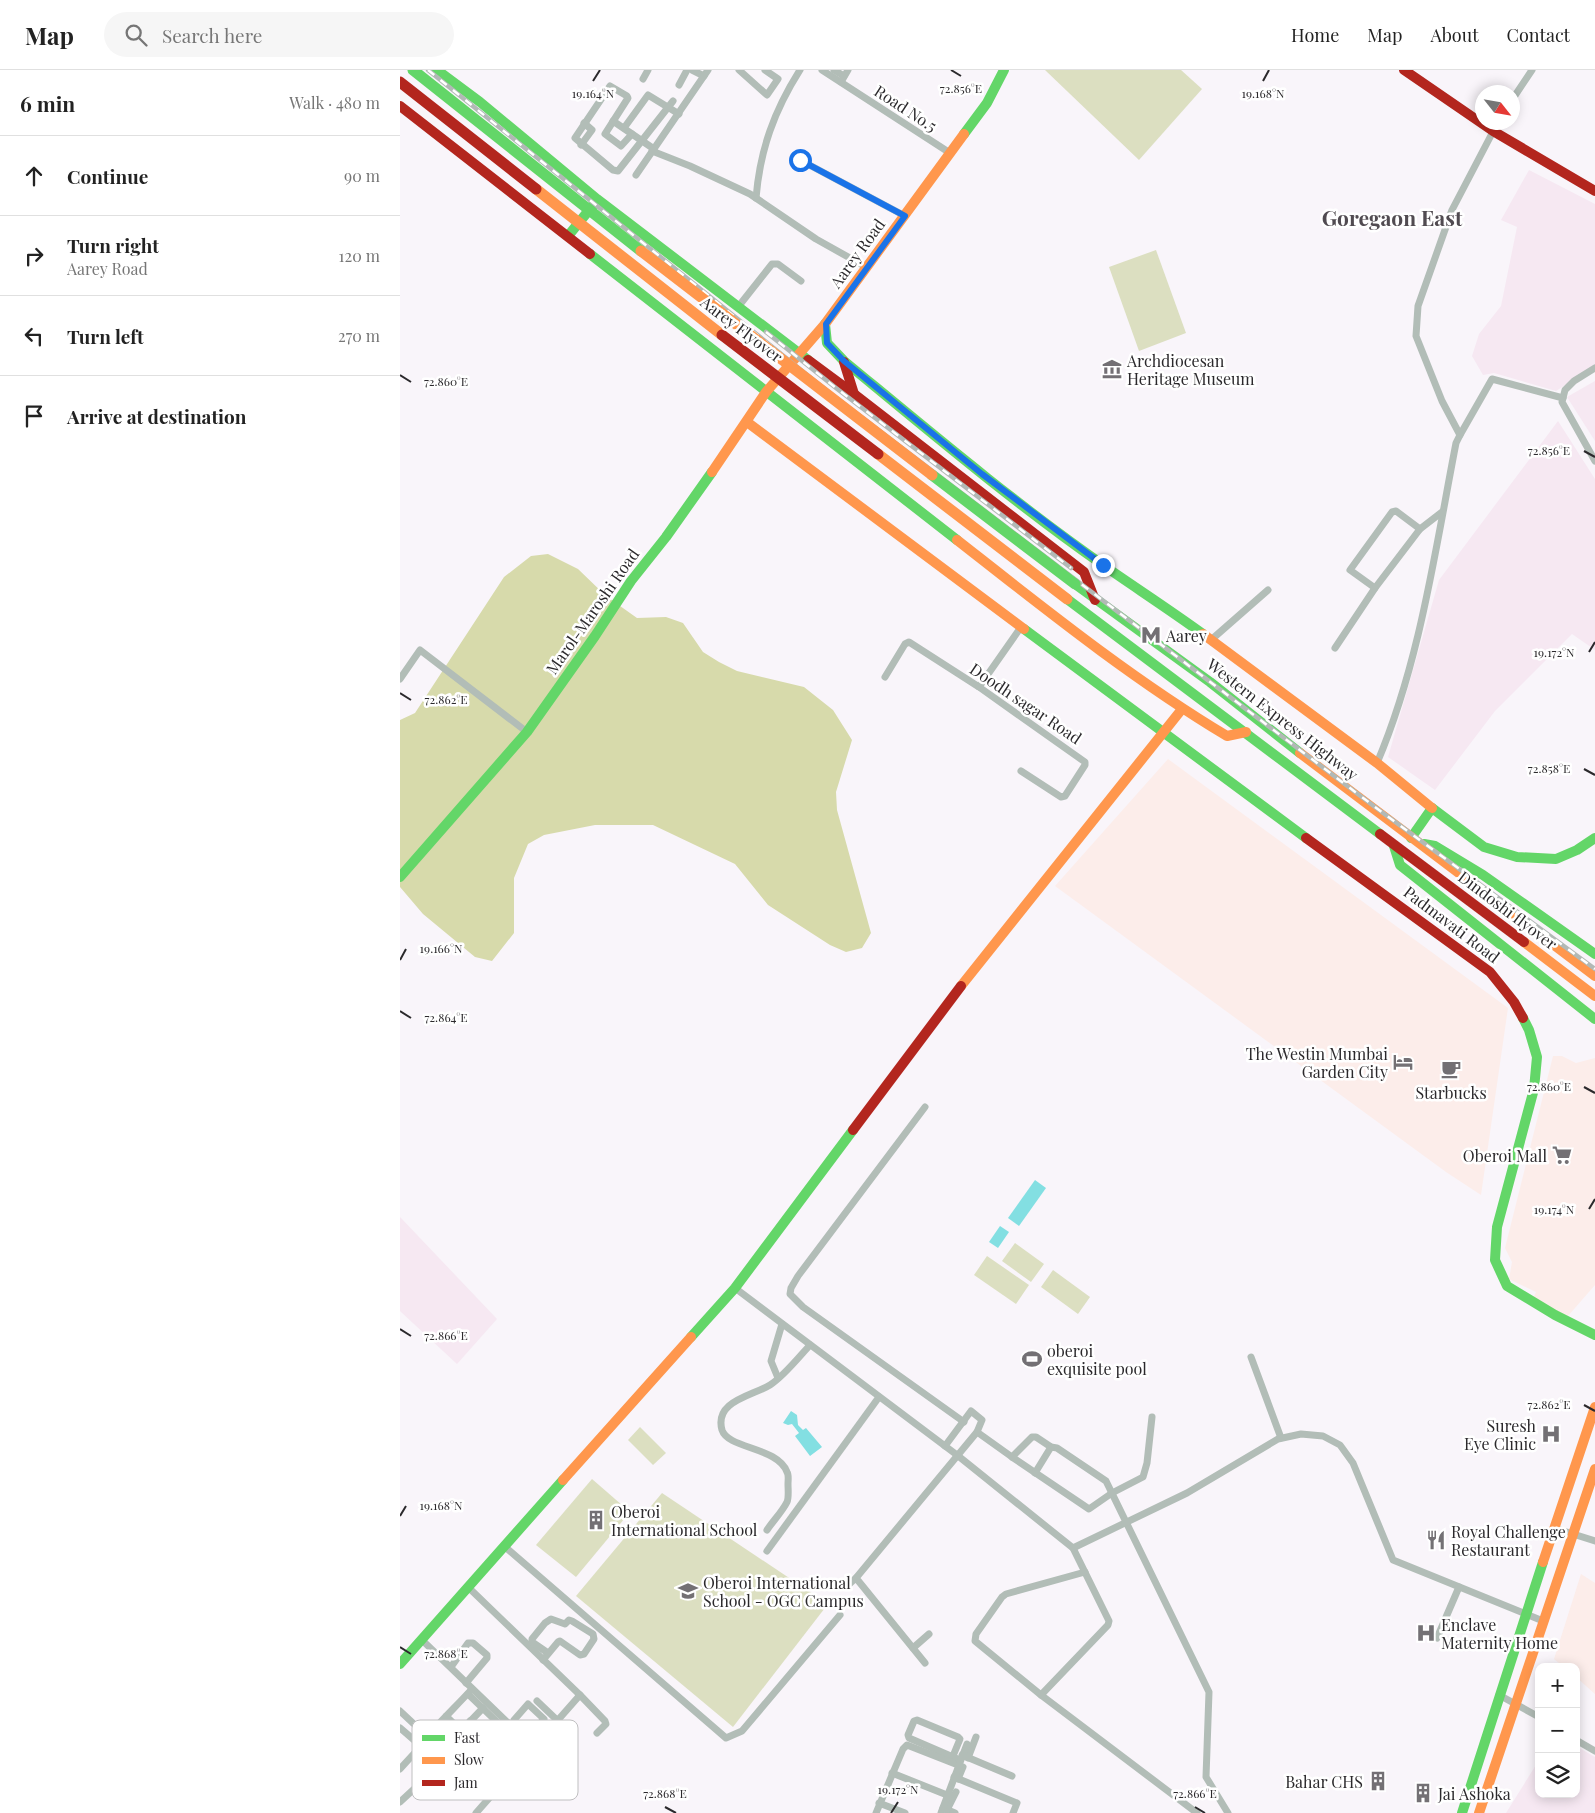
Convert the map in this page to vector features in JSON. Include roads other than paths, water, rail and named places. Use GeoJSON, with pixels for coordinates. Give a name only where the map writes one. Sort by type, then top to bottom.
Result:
{"type":"FeatureCollection","features":[{"type":"Feature","properties":{"kind":"main road","name":"Aarey Flyover"},"geometry":{"type":"LineString","coordinates":[[413,70],[698,296],[1075,584]]}},
{"type":"Feature","properties":{"kind":"main road","name":"Aarey Road"},"geometry":{"type":"LineString","coordinates":[[800,354],[826,324],[987,103],[1004,70]]}},
{"type":"Feature","properties":{"kind":"main road"},"geometry":{"type":"LineString","coordinates":[[1404,70],[1475,114]]}},
{"type":"Feature","properties":{"kind":"main road"},"geometry":{"type":"LineString","coordinates":[[439,71],[480,102],[597,199],[1084,572],[1096,600]]}},
{"type":"Feature","properties":{"kind":"main road","name":"Aarey Flyover"},"geometry":{"type":"LineString","coordinates":[[400,82],[700,318],[1067,599]]}},
{"type":"Feature","properties":{"kind":"main road"},"geometry":{"type":"LineString","coordinates":[[400,106],[1042,606],[1182,709],[1227,736],[1246,732]]}},
{"type":"Feature","properties":{"kind":"main road"},"geometry":{"type":"LineString","coordinates":[[1500,130],[1595,192]]}},
{"type":"Feature","properties":{"kind":"main road"},"geometry":{"type":"LineString","coordinates":[[568,236],[597,199]]}},
{"type":"Feature","properties":{"kind":"main road"},"geometry":{"type":"LineString","coordinates":[[826,324],[827,343],[844,361],[982,474],[1103,565],[1159,602],[1377,763],[1484,847],[1517,857],[1556,859],[1577,850],[1595,838]]}},
{"type":"Feature","properties":{"kind":"main road","name":"Marol-Maroshi Road"},"geometry":{"type":"LineString","coordinates":[[400,877],[527,732],[596,636],[631,581],[666,537],[766,392],[800,354]]}},
{"type":"Feature","properties":{"kind":"main road"},"geometry":{"type":"LineString","coordinates":[[844,361],[854,394]]}},
{"type":"Feature","properties":{"kind":"main road","name":"Padmavati Road"},"geometry":{"type":"LineString","coordinates":[[747,422],[1164,734],[1490,972],[1514,1002],[1529,1030],[1537,1057],[1534,1089],[1497,1227],[1495,1260],[1507,1286],[1555,1315],[1595,1335]]}},
{"type":"Feature","properties":{"kind":"main road","name":"Western Express Highway"},"geometry":{"type":"LineString","coordinates":[[1075,584],[1210,682],[1282,740],[1417,842]]}},
{"type":"Feature","properties":{"kind":"main road","name":"Western Express Highway"},"geometry":{"type":"LineString","coordinates":[[1067,599],[1398,848]]}},
{"type":"Feature","properties":{"kind":"main road"},"geometry":{"type":"LineString","coordinates":[[400,1664],[735,1288],[940,1013],[1182,709]]}},
{"type":"Feature","properties":{"kind":"main road"},"geometry":{"type":"LineString","coordinates":[[1432,808],[1417,842],[1435,846],[1483,875],[1595,954]]}},
{"type":"Feature","properties":{"kind":"main road","name":"Dindoshi flyover"},"geometry":{"type":"LineString","coordinates":[[1417,842],[1595,976]]}},
{"type":"Feature","properties":{"kind":"main road"},"geometry":{"type":"LineString","coordinates":[[1398,848],[1400,865],[1595,1019]]}},
{"type":"Feature","properties":{"kind":"main road","name":"Dindoshi flyover"},"geometry":{"type":"LineString","coordinates":[[1398,848],[1595,996]]}},
{"type":"Feature","properties":{"kind":"main road"},"geometry":{"type":"LineString","coordinates":[[1462,1813],[1525,1614],[1595,1407]]}},
{"type":"Feature","properties":{"kind":"main road"},"geometry":{"type":"LineString","coordinates":[[1479,1813],[1595,1469]]}},
{"type":"Feature","properties":{"kind":"street"},"geometry":{"type":"LineString","coordinates":[[643,79],[648,70]]}},
{"type":"Feature","properties":{"kind":"street"},"geometry":{"type":"LineString","coordinates":[[679,85],[687,70]]}},
{"type":"Feature","properties":{"kind":"street"},"geometry":{"type":"LineString","coordinates":[[636,175],[706,73],[692,70]]}},
{"type":"Feature","properties":{"kind":"street"},"geometry":{"type":"LineString","coordinates":[[739,70],[767,94],[777,81]]}},
{"type":"Feature","properties":{"kind":"street"},"geometry":{"type":"LineString","coordinates":[[765,70],[778,78],[777,81],[788,89]]}},
{"type":"Feature","properties":{"kind":"street"},"geometry":{"type":"LineString","coordinates":[[756,198],[765,146],[777,109],[800,70]]}},
{"type":"Feature","properties":{"kind":"street","name":"Road No.5"},"geometry":{"type":"LineString","coordinates":[[822,70],[844,76],[950,152]]}},
{"type":"Feature","properties":{"kind":"street"},"geometry":{"type":"LineString","coordinates":[[834,70],[844,76]]}},
{"type":"Feature","properties":{"kind":"street"},"geometry":{"type":"LineString","coordinates":[[1520,88],[1532,70]]}},
{"type":"Feature","properties":{"kind":"street"},"geometry":{"type":"LineString","coordinates":[[632,134],[624,145],[620,146],[605,134],[628,98],[610,86],[575,138],[581,145],[616,172],[670,104]]}},
{"type":"Feature","properties":{"kind":"street"},"geometry":{"type":"LineString","coordinates":[[624,128],[648,94],[670,104],[679,114]]}},
{"type":"Feature","properties":{"kind":"street"},"geometry":{"type":"LineString","coordinates":[[613,121],[653,150],[756,198],[816,239],[866,267]]}},
{"type":"Feature","properties":{"kind":"street"},"geometry":{"type":"LineString","coordinates":[[1460,434],[1442,402],[1428,369],[1416,336],[1416,316],[1452,210],[1493,130]]}},
{"type":"Feature","properties":{"kind":"street"},"geometry":{"type":"LineString","coordinates":[[800,160],[905,216]]}},
{"type":"Feature","properties":{"kind":"street"},"geometry":{"type":"LineString","coordinates":[[738,307],[772,264],[778,264],[801,281]]}},
{"type":"Feature","properties":{"kind":"street"},"geometry":{"type":"LineString","coordinates":[[1595,368],[1574,381],[1564,390],[1562,402],[1595,461]]}},
{"type":"Feature","properties":{"kind":"street"},"geometry":{"type":"LineString","coordinates":[[1377,763],[1398,704],[1430,586],[1442,512],[1456,443],[1460,434],[1492,379],[1563,398]]}},
{"type":"Feature","properties":{"kind":"street"},"geometry":{"type":"LineString","coordinates":[[1375,588],[1350,570],[1392,512],[1396,511],[1420,529]]}},
{"type":"Feature","properties":{"kind":"street"},"geometry":{"type":"LineString","coordinates":[[1335,648],[1375,588],[1420,529],[1442,512]]}},
{"type":"Feature","properties":{"kind":"street"},"geometry":{"type":"LineString","coordinates":[[1211,640],[1268,590]]}},
{"type":"Feature","properties":{"kind":"street"},"geometry":{"type":"LineString","coordinates":[[979,687],[1021,627]]}},
{"type":"Feature","properties":{"kind":"street","name":"Doodh sagar Road"},"geometry":{"type":"LineString","coordinates":[[884,677],[905,644],[910,642],[979,687],[1085,762],[1065,796],[1061,797],[1021,771]]}},
{"type":"Feature","properties":{"kind":"street"},"geometry":{"type":"LineString","coordinates":[[400,678],[420,650],[527,732]]}},
{"type":"Feature","properties":{"kind":"street"},"geometry":{"type":"LineString","coordinates":[[925,1108],[798,1276],[791,1288],[790,1294],[803,1307],[964,1422]]}},
{"type":"Feature","properties":{"kind":"street"},"geometry":{"type":"LineString","coordinates":[[735,1288],[957,1455],[1073,1548],[1109,1617],[1109,1621],[1041,1695]]}},
{"type":"Feature","properties":{"kind":"street"},"geometry":{"type":"LineString","coordinates":[[778,1378],[771,1361],[782,1324]]}},
{"type":"Feature","properties":{"kind":"street"},"geometry":{"type":"LineString","coordinates":[[767,1530],[788,1501],[788,1473],[781,1463],[764,1452],[728,1438],[723,1433],[721,1424],[723,1413],[727,1406],[750,1393],[770,1385],[810,1345]]}},
{"type":"Feature","properties":{"kind":"street"},"geometry":{"type":"LineString","coordinates":[[1251,1357],[1281,1438]]}},
{"type":"Feature","properties":{"kind":"street"},"geometry":{"type":"LineString","coordinates":[[766,1551],[879,1397]]}},
{"type":"Feature","properties":{"kind":"street"},"geometry":{"type":"LineString","coordinates":[[846,1587],[856,1578],[977,1432],[982,1420],[971,1411],[945,1446]]}},
{"type":"Feature","properties":{"kind":"street"},"geometry":{"type":"LineString","coordinates":[[977,1432],[1087,1508],[1094,1506],[1112,1493],[1140,1480],[1144,1475],[1152,1417]]}},
{"type":"Feature","properties":{"kind":"street"},"geometry":{"type":"LineString","coordinates":[[1073,1548],[1187,1493],[1281,1438],[1301,1434],[1323,1436],[1340,1446],[1353,1463],[1393,1560],[1543,1621]]}},
{"type":"Feature","properties":{"kind":"street"},"geometry":{"type":"LineString","coordinates":[[1012,1457],[1036,1437],[1051,1447],[1057,1448],[1106,1481],[1209,1692],[1206,1777],[1228,1813]]}},
{"type":"Feature","properties":{"kind":"street"},"geometry":{"type":"LineString","coordinates":[[1035,1473],[1051,1447]]}},
{"type":"Feature","properties":{"kind":"street"},"geometry":{"type":"LineString","coordinates":[[1554,1528],[1595,1541]]}},
{"type":"Feature","properties":{"kind":"street"},"geometry":{"type":"LineString","coordinates":[[504,1546],[726,1738],[742,1731],[840,1615]]}},
{"type":"Feature","properties":{"kind":"street"},"geometry":{"type":"LineString","coordinates":[[1085,1572],[1006,1594],[1002,1597],[975,1638],[975,1641],[1041,1695],[1197,1813]]}},
{"type":"Feature","properties":{"kind":"street"},"geometry":{"type":"LineString","coordinates":[[856,1578],[925,1663]]}},
{"type":"Feature","properties":{"kind":"street"},"geometry":{"type":"LineString","coordinates":[[468,1587],[605,1721],[606,1724],[597,1734]]}},
{"type":"Feature","properties":{"kind":"street"},"geometry":{"type":"LineString","coordinates":[[1436,1638],[1459,1587]]}},
{"type":"Feature","properties":{"kind":"street"},"geometry":{"type":"LineString","coordinates":[[543,1660],[560,1641],[580,1655],[584,1654],[594,1640],[593,1634],[572,1621],[569,1620],[565,1624],[551,1619],[545,1623],[532,1639],[532,1642],[548,1653]]}},
{"type":"Feature","properties":{"kind":"street"},"geometry":{"type":"LineString","coordinates":[[912,1648],[929,1634]]}},
{"type":"Feature","properties":{"kind":"street"},"geometry":{"type":"LineString","coordinates":[[422,1640],[466,1683],[483,1708],[496,1720]]}},
{"type":"Feature","properties":{"kind":"street"},"geometry":{"type":"LineString","coordinates":[[451,1667],[468,1643],[473,1643],[487,1655],[487,1658],[466,1683]]}},
{"type":"Feature","properties":{"kind":"street"},"geometry":{"type":"LineString","coordinates":[[442,1720],[470,1691]]}},
{"type":"Feature","properties":{"kind":"street"},"geometry":{"type":"LineString","coordinates":[[470,1691],[506,1720]]}},
{"type":"Feature","properties":{"kind":"street"},"geometry":{"type":"LineString","coordinates":[[559,1720],[580,1695]]}},
{"type":"Feature","properties":{"kind":"street"},"geometry":{"type":"LineString","coordinates":[[1499,1695],[1535,1715]]}},
{"type":"Feature","properties":{"kind":"street"},"geometry":{"type":"LineString","coordinates":[[537,1701],[557,1720]]}},
{"type":"Feature","properties":{"kind":"street"},"geometry":{"type":"LineString","coordinates":[[514,1720],[528,1704],[543,1720]]}},
{"type":"Feature","properties":{"kind":"street"},"geometry":{"type":"LineString","coordinates":[[471,1720],[483,1708]]}},
{"type":"Feature","properties":{"kind":"street"},"geometry":{"type":"LineString","coordinates":[[400,1711],[412,1722]]}},
{"type":"Feature","properties":{"kind":"street"},"geometry":{"type":"LineString","coordinates":[[446,1716],[450,1720]]}},
{"type":"Feature","properties":{"kind":"street"},"geometry":{"type":"LineString","coordinates":[[953,1756],[960,1739],[958,1737],[917,1720],[914,1721],[908,1735],[909,1738],[963,1761]]}},
{"type":"Feature","properties":{"kind":"street"},"geometry":{"type":"LineString","coordinates":[[400,1728],[412,1738]]}},
{"type":"Feature","properties":{"kind":"street"},"geometry":{"type":"LineString","coordinates":[[944,1810],[947,1795],[976,1737]]}},
{"type":"Feature","properties":{"kind":"street"},"geometry":{"type":"LineString","coordinates":[[1580,1742],[1595,1751]]}},
{"type":"Feature","properties":{"kind":"street"},"geometry":{"type":"LineString","coordinates":[[963,1761],[967,1744]]}},
{"type":"Feature","properties":{"kind":"street"},"geometry":{"type":"LineString","coordinates":[[876,1813],[892,1773],[903,1749],[907,1745],[1012,1776]]}},
{"type":"Feature","properties":{"kind":"street"},"geometry":{"type":"LineString","coordinates":[[400,1769],[412,1756]]}},
{"type":"Feature","properties":{"kind":"street"},"geometry":{"type":"LineString","coordinates":[[892,1773],[947,1795]]}},
{"type":"Feature","properties":{"kind":"street"},"geometry":{"type":"LineString","coordinates":[[956,1778],[1017,1803],[1012,1813]]}},
{"type":"Feature","properties":{"kind":"street"},"geometry":{"type":"LineString","coordinates":[[400,1802],[412,1791]]}},
{"type":"Feature","properties":{"kind":"street"},"geometry":{"type":"LineString","coordinates":[[944,1810],[956,1792]]}},
{"type":"Feature","properties":{"kind":"street"},"geometry":{"type":"LineString","coordinates":[[476,1813],[487,1800]]}},
{"type":"Feature","properties":{"kind":"street"},"geometry":{"type":"LineString","coordinates":[[880,1803],[905,1813]]}},
{"type":"Feature","properties":{"kind":"street"},"geometry":{"type":"LineString","coordinates":[[944,1810],[956,1813]]}},
{"type":"Feature","properties":{"kind":"water"},"geometry":{"type":"Polygon","coordinates":[[[1035,1180],[1046,1188],[1019,1226],[1008,1218],[1035,1180]]]}},
{"type":"Feature","properties":{"kind":"water"},"geometry":{"type":"Polygon","coordinates":[[[1000,1226],[1009,1232],[998,1248],[989,1242],[1000,1226]]]}},
{"type":"Feature","properties":{"kind":"water"},"geometry":{"type":"Polygon","coordinates":[[[791,1411],[797,1415],[798,1425],[803,1430],[806,1428],[822,1447],[810,1456],[795,1436],[799,1433],[792,1424],[783,1423],[791,1411]]]}},
{"type":"Feature","properties":{"kind":"railway"},"geometry":{"type":"LineString","coordinates":[[428,70],[831,394],[1375,807],[1595,969]]}},
{"type":"Feature","properties":{"kind":"railway"},"geometry":{"type":"LineString","coordinates":[[766,332],[1071,568]]}},
{"type":"Feature","properties":{"kind":"place","name":"Archdiocesan Heritage Museum"},"geometry":{"type":"Point","coordinates":[1112,369]}},
{"type":"Feature","properties":{"kind":"place","name":"Aarey"},"geometry":{"type":"Point","coordinates":[1151,635]}},
{"type":"Feature","properties":{"kind":"place","name":"The Westin Mumbai Garden City"},"geometry":{"type":"Point","coordinates":[1403,1062]}},
{"type":"Feature","properties":{"kind":"place","name":"Starbucks"},"geometry":{"type":"Point","coordinates":[1451,1069]}},
{"type":"Feature","properties":{"kind":"place","name":"Oberoi Mall"},"geometry":{"type":"Point","coordinates":[1562,1155]}},
{"type":"Feature","properties":{"kind":"place","name":"oberoi exquisite pool"},"geometry":{"type":"Point","coordinates":[1032,1359]}},
{"type":"Feature","properties":{"kind":"place","name":"Suresh Eye Clinic"},"geometry":{"type":"Point","coordinates":[1551,1434]}},
{"type":"Feature","properties":{"kind":"place","name":"Oberoi International School"},"geometry":{"type":"Point","coordinates":[596,1520]}},
{"type":"Feature","properties":{"kind":"place","name":"Royal Challenge Restaurant"},"geometry":{"type":"Point","coordinates":[1436,1540]}},
{"type":"Feature","properties":{"kind":"place","name":"Oberoi International School - OGC Campus"},"geometry":{"type":"Point","coordinates":[688,1591]}},
{"type":"Feature","properties":{"kind":"place","name":"Enclave Maternity Home"},"geometry":{"type":"Point","coordinates":[1426,1633]}},
{"type":"Feature","properties":{"kind":"place","name":"Bahar CHS"},"geometry":{"type":"Point","coordinates":[1378,1781]}},
{"type":"Feature","properties":{"kind":"place","name":"Jai Ashoka"},"geometry":{"type":"Point","coordinates":[1423,1793]}},
{"type":"Feature","properties":{"kind":"district","name":"Goregaon East"},"geometry":{"type":"Point","coordinates":[1392,217]}}]}
